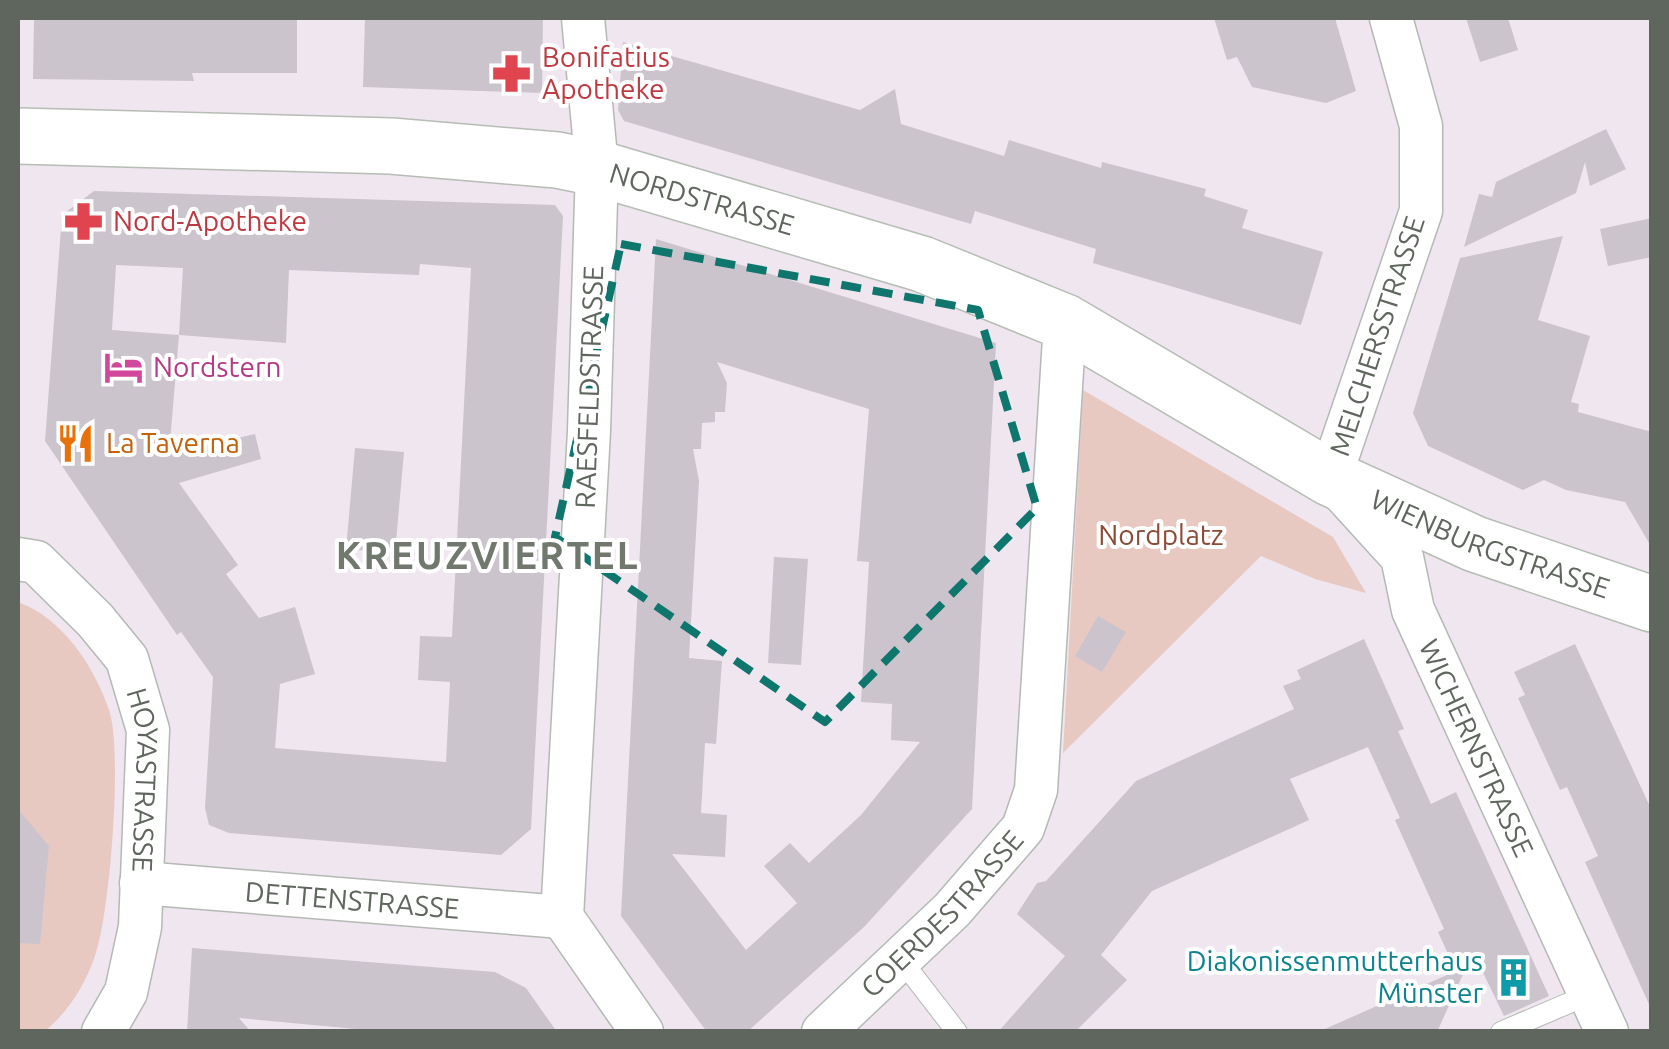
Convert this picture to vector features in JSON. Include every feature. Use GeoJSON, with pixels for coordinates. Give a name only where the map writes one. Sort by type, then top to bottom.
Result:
{"type":"FeatureCollection","features":[{"type":"Feature","properties":{"kind":"street","name":"RAESFELDSTRASSE"},"geometry":{"type":"LineString","coordinates":[[562,917],[589,431],[597,168],[584,18]]}},
{"type":"Feature","properties":{"kind":"street","name":"MELCHERSSTRASSE"},"geometry":{"type":"LineString","coordinates":[[1330,478],[1421,211],[1421,126],[1391,18]]}},
{"type":"Feature","properties":{"kind":"street","name":"NORDSTRASSE"},"geometry":{"type":"LineString","coordinates":[[18,136],[391,146],[509,154],[597,168],[922,264],[1065,322],[1330,478]]}},
{"type":"Feature","properties":{"kind":"street","name":"COERDESTRASSE"},"geometry":{"type":"LineString","coordinates":[[823,1032],[902,961],[1023,828],[1038,783],[1065,322]]}},
{"type":"Feature","properties":{"kind":"street","name":"WIENBURGSTRASSE"},"geometry":{"type":"LineString","coordinates":[[1330,478],[1475,544],[1652,604]]}},
{"type":"Feature","properties":{"kind":"street","name":"WICHERNSTRASSE"},"geometry":{"type":"LineString","coordinates":[[1330,478],[1402,557],[1412,610],[1599,1013]]}},
{"type":"Feature","properties":{"kind":"street","name":"HOYASTRASSE"},"geometry":{"type":"LineString","coordinates":[[24,549],[96,620],[127,659],[148,730],[140,927],[126,992],[104,1032]]}},
{"type":"Feature","properties":{"kind":"street","name":"DETTENSTRASSE"},"geometry":{"type":"LineString","coordinates":[[142,883],[562,917]]}},
{"type":"Feature","properties":{"kind":"street"},"geometry":{"type":"LineString","coordinates":[[562,917],[642,1032]]}},
{"type":"Feature","properties":{"kind":"lane"},"geometry":{"type":"LineString","coordinates":[[902,961],[958,1032]]}},
{"type":"Feature","properties":{"kind":"lane"},"geometry":{"type":"LineString","coordinates":[[1500,1032],[1599,1013]]}},
{"type":"Feature","properties":{"kind":"highlighted area"},"geometry":{"type":"Polygon","coordinates":[[[621,244],[978,310],[1037,508],[825,722],[555,537],[621,244]]]}},
{"type":"Feature","properties":{"kind":"green space","name":"Nordplatz"},"geometry":{"type":"Polygon","coordinates":[[[1083,390],[1333,537],[1366,593],[1315,579],[1261,556],[1063,753],[1083,390]]]}},
{"type":"Feature","properties":{"kind":"green space"},"geometry":{"type":"Polygon","coordinates":[[[18,602],[63,632],[86,662],[109,710],[115,760],[113,833],[95,956],[69,1006],[45,1031],[18,1031],[18,602]]]}},
{"type":"Feature","properties":{"kind":"building"},"geometry":{"type":"Polygon","coordinates":[[[34,18],[297,18],[297,73],[192,73],[194,81],[33,79],[34,18]]]}},
{"type":"Feature","properties":{"kind":"building"},"geometry":{"type":"Polygon","coordinates":[[[365,18],[543,18],[542,93],[363,87],[365,18]]]}},
{"type":"Feature","properties":{"kind":"building"},"geometry":{"type":"Polygon","coordinates":[[[1214,18],[1335,18],[1356,91],[1326,103],[1252,87],[1237,57],[1227,60],[1214,18]]]}},
{"type":"Feature","properties":{"kind":"building"},"geometry":{"type":"Polygon","coordinates":[[[1466,18],[1508,18],[1518,50],[1480,62],[1466,18]]]}},
{"type":"Feature","properties":{"kind":"building"},"geometry":{"type":"Polygon","coordinates":[[[623,42],[860,110],[895,89],[901,124],[1004,156],[1009,140],[1101,168],[1102,162],[1206,189],[1204,196],[1248,210],[1242,228],[1323,252],[1301,325],[1093,263],[1096,249],[975,211],[971,224],[624,121],[618,110],[623,42]]]}},
{"type":"Feature","properties":{"kind":"building"},"geometry":{"type":"Polygon","coordinates":[[[1606,129],[1626,169],[1590,186],[1585,162],[1576,193],[1464,247],[1479,194],[1492,197],[1496,182],[1606,129]]]}},
{"type":"Feature","properties":{"kind":"building"},"geometry":{"type":"Polygon","coordinates":[[[94,191],[555,205],[563,216],[531,829],[501,855],[229,833],[209,825],[205,808],[213,677],[181,632],[177,635],[45,441],[62,215],[94,191]],[[420,264],[419,275],[289,270],[286,343],[179,335],[169,454],[255,434],[261,459],[179,483],[238,565],[226,574],[259,618],[295,607],[315,674],[280,684],[275,748],[446,762],[450,682],[418,680],[420,636],[452,637],[471,268],[420,264]],[[116,265],[112,330],[179,335],[183,268],[116,265]]]}},
{"type":"Feature","properties":{"kind":"building"},"geometry":{"type":"Polygon","coordinates":[[[1652,218],[1652,257],[1608,266],[1600,229],[1652,218]]]}},
{"type":"Feature","properties":{"kind":"building"},"geometry":{"type":"Polygon","coordinates":[[[1563,236],[1538,320],[1590,336],[1571,402],[1579,404],[1578,412],[1652,432],[1652,548],[1625,502],[1566,490],[1544,480],[1523,490],[1428,446],[1413,413],[1460,258],[1563,236]]]}},
{"type":"Feature","properties":{"kind":"building"},"geometry":{"type":"Polygon","coordinates":[[[656,239],[996,343],[972,809],[864,927],[747,1032],[707,1032],[621,916],[656,239]],[[717,362],[727,383],[725,412],[715,412],[715,422],[702,423],[701,449],[693,449],[699,481],[689,658],[722,661],[716,744],[705,743],[701,813],[727,815],[725,857],[672,854],[746,950],[797,903],[764,866],[790,843],[809,863],[861,815],[920,742],[891,740],[892,704],[861,702],[869,562],[857,561],[869,409],[717,362]]]}},
{"type":"Feature","properties":{"kind":"building"},"geometry":{"type":"Polygon","coordinates":[[[355,448],[404,452],[395,553],[346,549],[355,448]]]}},
{"type":"Feature","properties":{"kind":"building"},"geometry":{"type":"Polygon","coordinates":[[[774,557],[808,559],[801,665],[768,663],[774,557]]]}},
{"type":"Feature","properties":{"kind":"building"},"geometry":{"type":"Polygon","coordinates":[[[1098,616],[1126,632],[1102,672],[1075,656],[1098,616]]]}},
{"type":"Feature","properties":{"kind":"building"},"geometry":{"type":"Polygon","coordinates":[[[1364,639],[1404,729],[1398,731],[1431,804],[1456,792],[1549,996],[1504,1016],[1473,952],[1437,1032],[1318,1032],[1456,971],[1438,932],[1444,929],[1395,820],[1400,818],[1368,747],[1290,779],[1309,820],[1152,891],[1101,955],[1127,980],[1075,1032],[998,1032],[1065,956],[1017,914],[1037,883],[1046,881],[1136,781],[1294,709],[1283,686],[1301,679],[1297,670],[1364,639]]]}},
{"type":"Feature","properties":{"kind":"building"},"geometry":{"type":"Polygon","coordinates":[[[1575,644],[1652,811],[1652,1011],[1585,862],[1598,856],[1567,787],[1560,790],[1518,698],[1525,695],[1514,672],[1575,644]]]}},
{"type":"Feature","properties":{"kind":"building"},"geometry":{"type":"Polygon","coordinates":[[[18,809],[49,846],[40,944],[18,943],[18,809]]]}},
{"type":"Feature","properties":{"kind":"building"},"geometry":{"type":"Polygon","coordinates":[[[192,948],[495,972],[526,988],[557,1032],[388,1032],[239,1018],[251,1032],[187,1032],[192,948]]]}},
{"type":"Feature","properties":{"kind":"place","name":"Bonifatius Apotheke"},"geometry":{"type":"Point","coordinates":[512,73]}},
{"type":"Feature","properties":{"kind":"place","name":"Nord-Apotheke"},"geometry":{"type":"Point","coordinates":[83,221]}},
{"type":"Feature","properties":{"kind":"place","name":"Nordstern"},"geometry":{"type":"Point","coordinates":[123,367]}},
{"type":"Feature","properties":{"kind":"place","name":"La Taverna"},"geometry":{"type":"Point","coordinates":[76,443]}},
{"type":"Feature","properties":{"kind":"place","name":"Diakonissenmutterhaus Münster"},"geometry":{"type":"Point","coordinates":[1513,977]}},
{"type":"Feature","properties":{"kind":"district","name":"KREUZVIERTEL"},"geometry":{"type":"Point","coordinates":[488,556]}}]}
